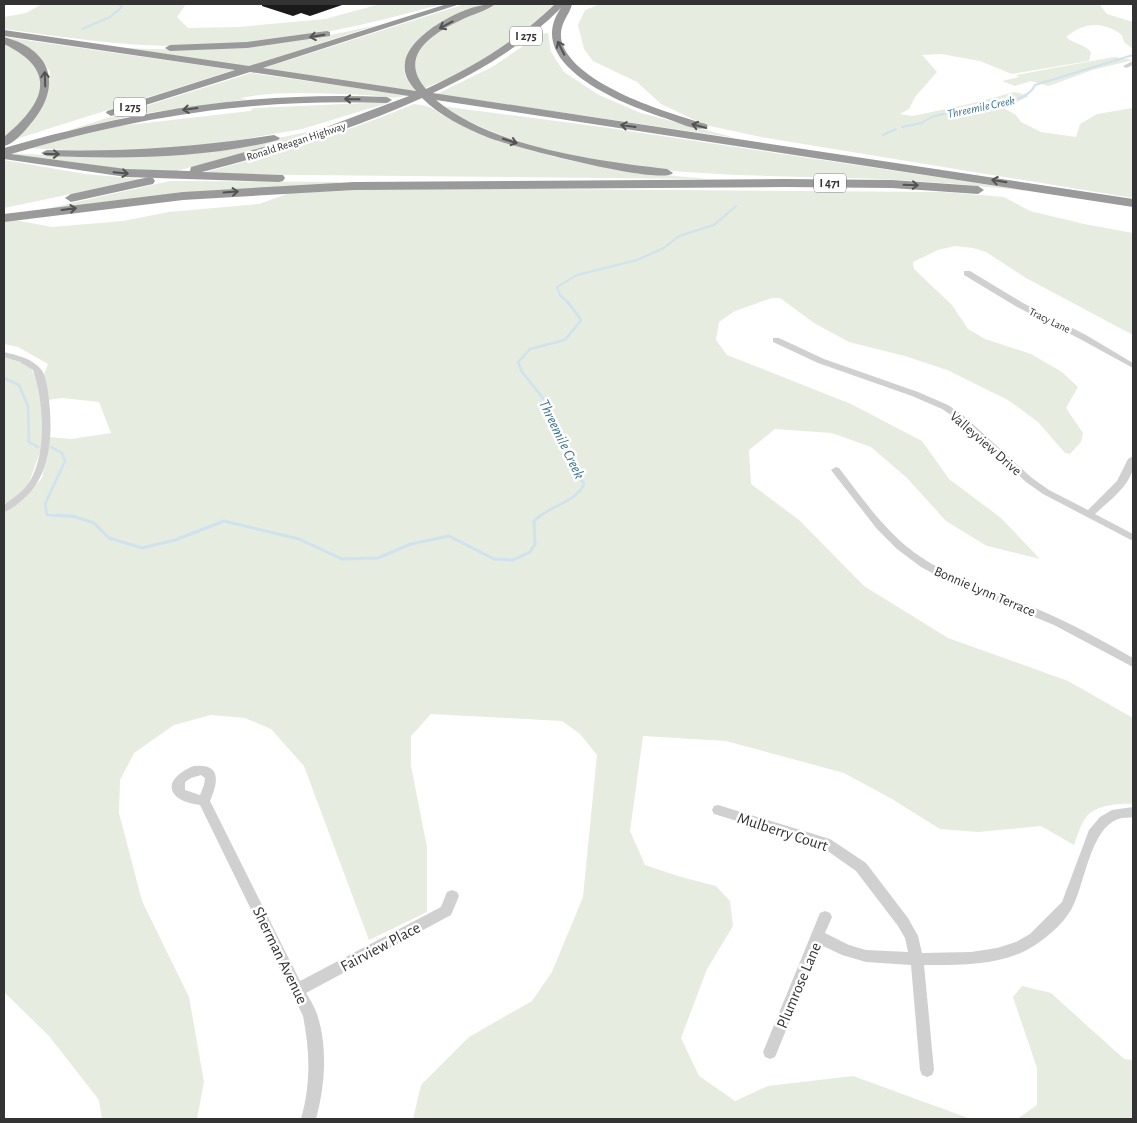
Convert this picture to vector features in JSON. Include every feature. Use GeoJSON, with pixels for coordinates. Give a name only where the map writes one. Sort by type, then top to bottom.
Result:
{"type":"FeatureCollection","features":[{"type":"Feature","properties":{"kind":"highway"},"geometry":{"type":"LineString","coordinates":[[33,38],[156,48],[247,45],[328,34],[449,4]]}},
{"type":"Feature","properties":{"kind":"highway","name":"I 275"},"geometry":{"type":"LineString","coordinates":[[4,148],[455,4]]}},
{"type":"Feature","properties":{"kind":"highway"},"geometry":{"type":"LineString","coordinates":[[490,4],[444,26],[424,39],[413,53],[409,63],[411,76],[418,90],[436,105],[465,123],[493,135],[544,151],[640,170],[716,177],[892,184]]}},
{"type":"Feature","properties":{"kind":"highway","name":"Ronald Reagan Highway"},"geometry":{"type":"LineString","coordinates":[[4,212],[206,168],[300,141],[428,91],[474,69],[513,46],[539,26],[560,4]]}},
{"type":"Feature","properties":{"kind":"highway"},"geometry":{"type":"LineString","coordinates":[[568,4],[557,22],[556,36],[561,51],[578,72],[613,94],[657,113],[712,129],[901,167]]}},
{"type":"Feature","properties":{"kind":"highway"},"geometry":{"type":"LineString","coordinates":[[4,33],[592,120]]}},
{"type":"Feature","properties":{"kind":"highway"},"geometry":{"type":"LineString","coordinates":[[4,40],[29,52],[38,59],[45,71],[46,85],[44,93],[27,122],[4,148]]}},
{"type":"Feature","properties":{"kind":"highway"},"geometry":{"type":"LineString","coordinates":[[4,148],[152,115],[221,105],[293,100],[402,101],[592,120]]}},
{"type":"Feature","properties":{"kind":"highway"},"geometry":{"type":"LineString","coordinates":[[4,148],[92,155],[202,149],[305,131],[390,106]]}},
{"type":"Feature","properties":{"kind":"highway","name":"I 471"},"geometry":{"type":"LineString","coordinates":[[592,120],[1133,204]]}},
{"type":"Feature","properties":{"kind":"highway"},"geometry":{"type":"LineString","coordinates":[[4,156],[88,169],[152,175],[617,183]]}},
{"type":"Feature","properties":{"kind":"highway"},"geometry":{"type":"LineString","coordinates":[[4,218],[155,199],[271,190],[408,184],[617,183]]}},
{"type":"Feature","properties":{"kind":"highway","name":"I 471"},"geometry":{"type":"LineString","coordinates":[[617,183],[892,184],[1002,192],[1133,212]]}},
{"type":"Feature","properties":{"kind":"street"},"geometry":{"type":"LineString","coordinates":[[1126,66],[1133,63]]}},
{"type":"Feature","properties":{"kind":"street","name":"Tracy Lane"},"geometry":{"type":"LineString","coordinates":[[967,273],[1017,303],[1066,327],[1133,366]]}},
{"type":"Feature","properties":{"kind":"street","name":"Valleyview Drive"},"geometry":{"type":"LineString","coordinates":[[776,340],[821,361],[915,394],[945,407],[960,417],[1029,480],[1064,503],[1133,538]]}},
{"type":"Feature","properties":{"kind":"street"},"geometry":{"type":"LineString","coordinates":[[4,354],[23,360],[37,369],[46,399],[46,430],[41,463],[35,481],[25,494],[4,508]]}},
{"type":"Feature","properties":{"kind":"street"},"geometry":{"type":"LineString","coordinates":[[1088,516],[1125,480],[1133,459]]}},
{"type":"Feature","properties":{"kind":"street","name":"Bonnie Lynn Terrace"},"geometry":{"type":"LineString","coordinates":[[836,470],[884,530],[911,555],[926,565],[956,580],[1061,624],[1133,663]]}},
{"type":"Feature","properties":{"kind":"street","name":"Sherman Avenue"},"geometry":{"type":"LineString","coordinates":[[204,801],[299,989],[310,1015],[317,1048],[318,1074],[314,1102],[309,1119]]}},
{"type":"Feature","properties":{"kind":"street","name":"Mulberry Court"},"geometry":{"type":"LineString","coordinates":[[718,810],[826,843],[861,867],[903,922],[910,936],[917,959],[927,1070]]}},
{"type":"Feature","properties":{"kind":"street"},"geometry":{"type":"LineString","coordinates":[[819,937],[847,951],[866,956],[917,959],[971,958],[997,954],[1019,947],[1035,938],[1067,905],[1093,834],[1104,821],[1116,814],[1133,812]]}},
{"type":"Feature","properties":{"kind":"street","name":"Fairview Place"},"geometry":{"type":"LineString","coordinates":[[299,989],[446,911],[452,896]]}},
{"type":"Feature","properties":{"kind":"street","name":"Plumrose Lane"},"geometry":{"type":"LineString","coordinates":[[770,1052],[819,937],[825,917]]}},
{"type":"Feature","properties":{"kind":"shaded area"},"geometry":{"type":"Polygon","coordinates":[[[42,4],[186,4],[177,17],[188,28],[239,27],[325,19],[380,4],[443,4],[383,20],[293,38],[232,45],[176,46],[127,44],[4,29],[4,17],[26,13],[42,4]]]}},
{"type":"Feature","properties":{"kind":"shaded area"},"geometry":{"type":"Polygon","coordinates":[[[465,4],[484,4],[432,30],[411,49],[406,61],[405,74],[415,91],[261,69],[465,4]]]}},
{"type":"Feature","properties":{"kind":"shaded area"},"geometry":{"type":"Polygon","coordinates":[[[493,4],[554,4],[525,31],[493,54],[440,82],[422,89],[415,73],[416,58],[422,46],[448,25],[493,4]]]}},
{"type":"Feature","properties":{"kind":"shaded area"},"geometry":{"type":"Polygon","coordinates":[[[600,4],[1099,4],[1107,14],[1133,22],[1133,49],[1124,42],[1122,35],[1115,30],[1093,25],[1080,28],[1066,37],[1091,52],[1089,61],[1012,74],[980,61],[941,54],[922,55],[937,72],[915,97],[909,109],[900,114],[913,116],[1015,92],[1029,96],[1004,108],[1016,115],[1021,122],[1041,132],[1076,137],[1080,124],[1097,114],[1133,108],[1133,198],[761,137],[705,125],[661,104],[637,82],[593,61],[584,49],[578,25],[585,10],[600,4]]]}},
{"type":"Feature","properties":{"kind":"shaded area"},"geometry":{"type":"Polygon","coordinates":[[[380,24],[247,67],[113,47],[214,49],[281,43],[347,32],[380,24]]]}},
{"type":"Feature","properties":{"kind":"shaded area"},"geometry":{"type":"Polygon","coordinates":[[[548,33],[551,52],[564,72],[599,95],[641,113],[736,138],[437,94],[492,67],[541,34],[548,33]]]}},
{"type":"Feature","properties":{"kind":"shaded area"},"geometry":{"type":"Polygon","coordinates":[[[4,37],[234,70],[13,140],[40,110],[47,93],[50,71],[32,50],[4,37]]]}},
{"type":"Feature","properties":{"kind":"shaded area"},"geometry":{"type":"Polygon","coordinates":[[[4,42],[23,52],[35,63],[41,75],[41,88],[37,101],[29,114],[4,140],[4,42]]]}},
{"type":"Feature","properties":{"kind":"shaded area"},"geometry":{"type":"Polygon","coordinates":[[[1114,57],[1133,60],[1092,70],[1049,86],[1031,81],[1015,86],[1002,81],[1019,77],[1016,75],[1114,57]]]}},
{"type":"Feature","properties":{"kind":"shaded area"},"geometry":{"type":"Polygon","coordinates":[[[251,73],[407,95],[392,98],[371,95],[271,94],[140,114],[66,131],[251,73]]]}},
{"type":"Feature","properties":{"kind":"shaded area"},"geometry":{"type":"Polygon","coordinates":[[[391,102],[302,129],[216,144],[153,150],[94,151],[24,148],[102,128],[250,111],[254,108],[391,102]]]}},
{"type":"Feature","properties":{"kind":"shaded area"},"geometry":{"type":"Polygon","coordinates":[[[414,104],[431,108],[452,120],[494,137],[565,159],[636,171],[707,179],[198,174],[253,160],[307,143],[361,125],[414,104]]]}},
{"type":"Feature","properties":{"kind":"shaded area"},"geometry":{"type":"Polygon","coordinates":[[[440,106],[602,127],[1030,191],[915,181],[741,175],[637,167],[586,159],[536,147],[487,129],[440,106]]]}},
{"type":"Feature","properties":{"kind":"shaded area"},"geometry":{"type":"Polygon","coordinates":[[[335,126],[289,141],[169,173],[51,162],[6,153],[84,157],[231,148],[335,126]]]}},
{"type":"Feature","properties":{"kind":"shaded area"},"geometry":{"type":"Polygon","coordinates":[[[4,160],[85,174],[142,179],[4,208],[4,160]]]}},
{"type":"Feature","properties":{"kind":"shaded area"},"geometry":{"type":"Polygon","coordinates":[[[170,181],[338,182],[339,184],[32,212],[170,181]]]}},
{"type":"Feature","properties":{"kind":"shaded area"},"geometry":{"type":"Polygon","coordinates":[[[399,188],[943,192],[1004,197],[1030,211],[1133,233],[1133,335],[1026,278],[986,252],[955,246],[938,250],[913,262],[914,269],[952,305],[968,329],[985,339],[1031,354],[1062,372],[1078,387],[1066,408],[1083,433],[1081,442],[1070,454],[1065,453],[1038,422],[1008,400],[947,370],[905,356],[849,342],[814,323],[780,298],[772,298],[735,311],[719,322],[716,340],[727,355],[851,404],[922,441],[949,479],[1001,518],[1040,559],[987,546],[946,521],[907,478],[871,447],[832,433],[775,429],[749,450],[751,484],[799,520],[864,586],[948,638],[1068,681],[1133,718],[1133,804],[1100,808],[1089,814],[1083,822],[1074,845],[1041,826],[978,832],[940,829],[892,799],[844,773],[726,741],[643,736],[630,831],[645,865],[716,886],[730,901],[733,926],[707,969],[681,1038],[699,1076],[735,1101],[768,1086],[853,1076],[971,1119],[413,1119],[421,1085],[469,1037],[532,1001],[552,972],[583,897],[597,755],[580,734],[562,721],[431,714],[411,736],[411,766],[427,847],[427,912],[369,940],[304,766],[271,729],[245,718],[211,715],[174,725],[134,753],[120,780],[119,813],[142,901],[189,997],[204,1082],[197,1119],[102,1119],[99,1100],[49,1036],[4,992],[4,512],[23,499],[42,478],[49,437],[71,439],[111,433],[99,402],[62,398],[48,400],[43,377],[48,364],[18,347],[4,344],[4,222],[15,220],[52,227],[123,221],[169,212],[259,204],[292,192],[399,188]]]}},
{"type":"Feature","properties":{"kind":"shaded area"},"geometry":{"type":"Polygon","coordinates":[[[4,357],[31,368],[37,381],[46,434],[29,483],[15,499],[4,504],[4,357]]]}},
{"type":"Feature","properties":{"kind":"shaded area"},"geometry":{"type":"Polygon","coordinates":[[[1022,986],[1051,993],[1124,1059],[1133,1060],[1133,1119],[1017,1119],[1037,1105],[1037,1068],[1013,997],[1022,986]]]}},
{"type":"Feature","properties":{"kind":"building"},"geometry":{"type":"Polygon","coordinates":[[[262,4],[342,5],[310,16],[301,13],[293,16],[262,6],[262,4]]]}},
{"type":"Feature","properties":{"kind":"waterway","name":"Threemile Creek"},"geometry":{"type":"LineString","coordinates":[[82,29],[110,17],[122,7],[119,4]]}},
{"type":"Feature","properties":{"kind":"waterway","name":"Threemile Creek"},"geometry":{"type":"LineString","coordinates":[[902,127],[922,123],[931,117],[943,114],[1008,103],[1020,98],[1035,85],[1133,55]]}},
{"type":"Feature","properties":{"kind":"waterway","name":"Threemile Creek"},"geometry":{"type":"LineString","coordinates":[[883,135],[896,129]]}},
{"type":"Feature","properties":{"kind":"waterway","name":"Threemile Creek"},"geometry":{"type":"LineString","coordinates":[[569,304],[560,295],[557,287],[577,275],[637,260],[664,248],[679,236],[714,225],[736,206]]}},
{"type":"Feature","properties":{"kind":"waterway","name":"Threemile Creek"},"geometry":{"type":"LineString","coordinates":[[539,517],[576,495],[584,484],[569,460],[550,407],[522,372],[518,362],[530,349],[565,340],[581,320],[568,302]]}},
{"type":"Feature","properties":{"kind":"waterway","name":"Threemile Creek"},"geometry":{"type":"LineString","coordinates":[[4,378],[19,385],[28,406],[29,442],[38,447]]}},
{"type":"Feature","properties":{"kind":"waterway","name":"Threemile Creek"},"geometry":{"type":"LineString","coordinates":[[51,447],[62,453],[65,461],[45,504],[47,515],[75,517]]}},
{"type":"Feature","properties":{"kind":"waterway","name":"Threemile Creek"},"geometry":{"type":"LineString","coordinates":[[57,515],[73,516],[94,523],[109,538],[142,548],[175,540],[224,521],[299,539],[342,559],[378,558],[411,544],[449,536],[494,559],[513,560],[530,552],[535,544],[534,521],[541,515]]}}]}
